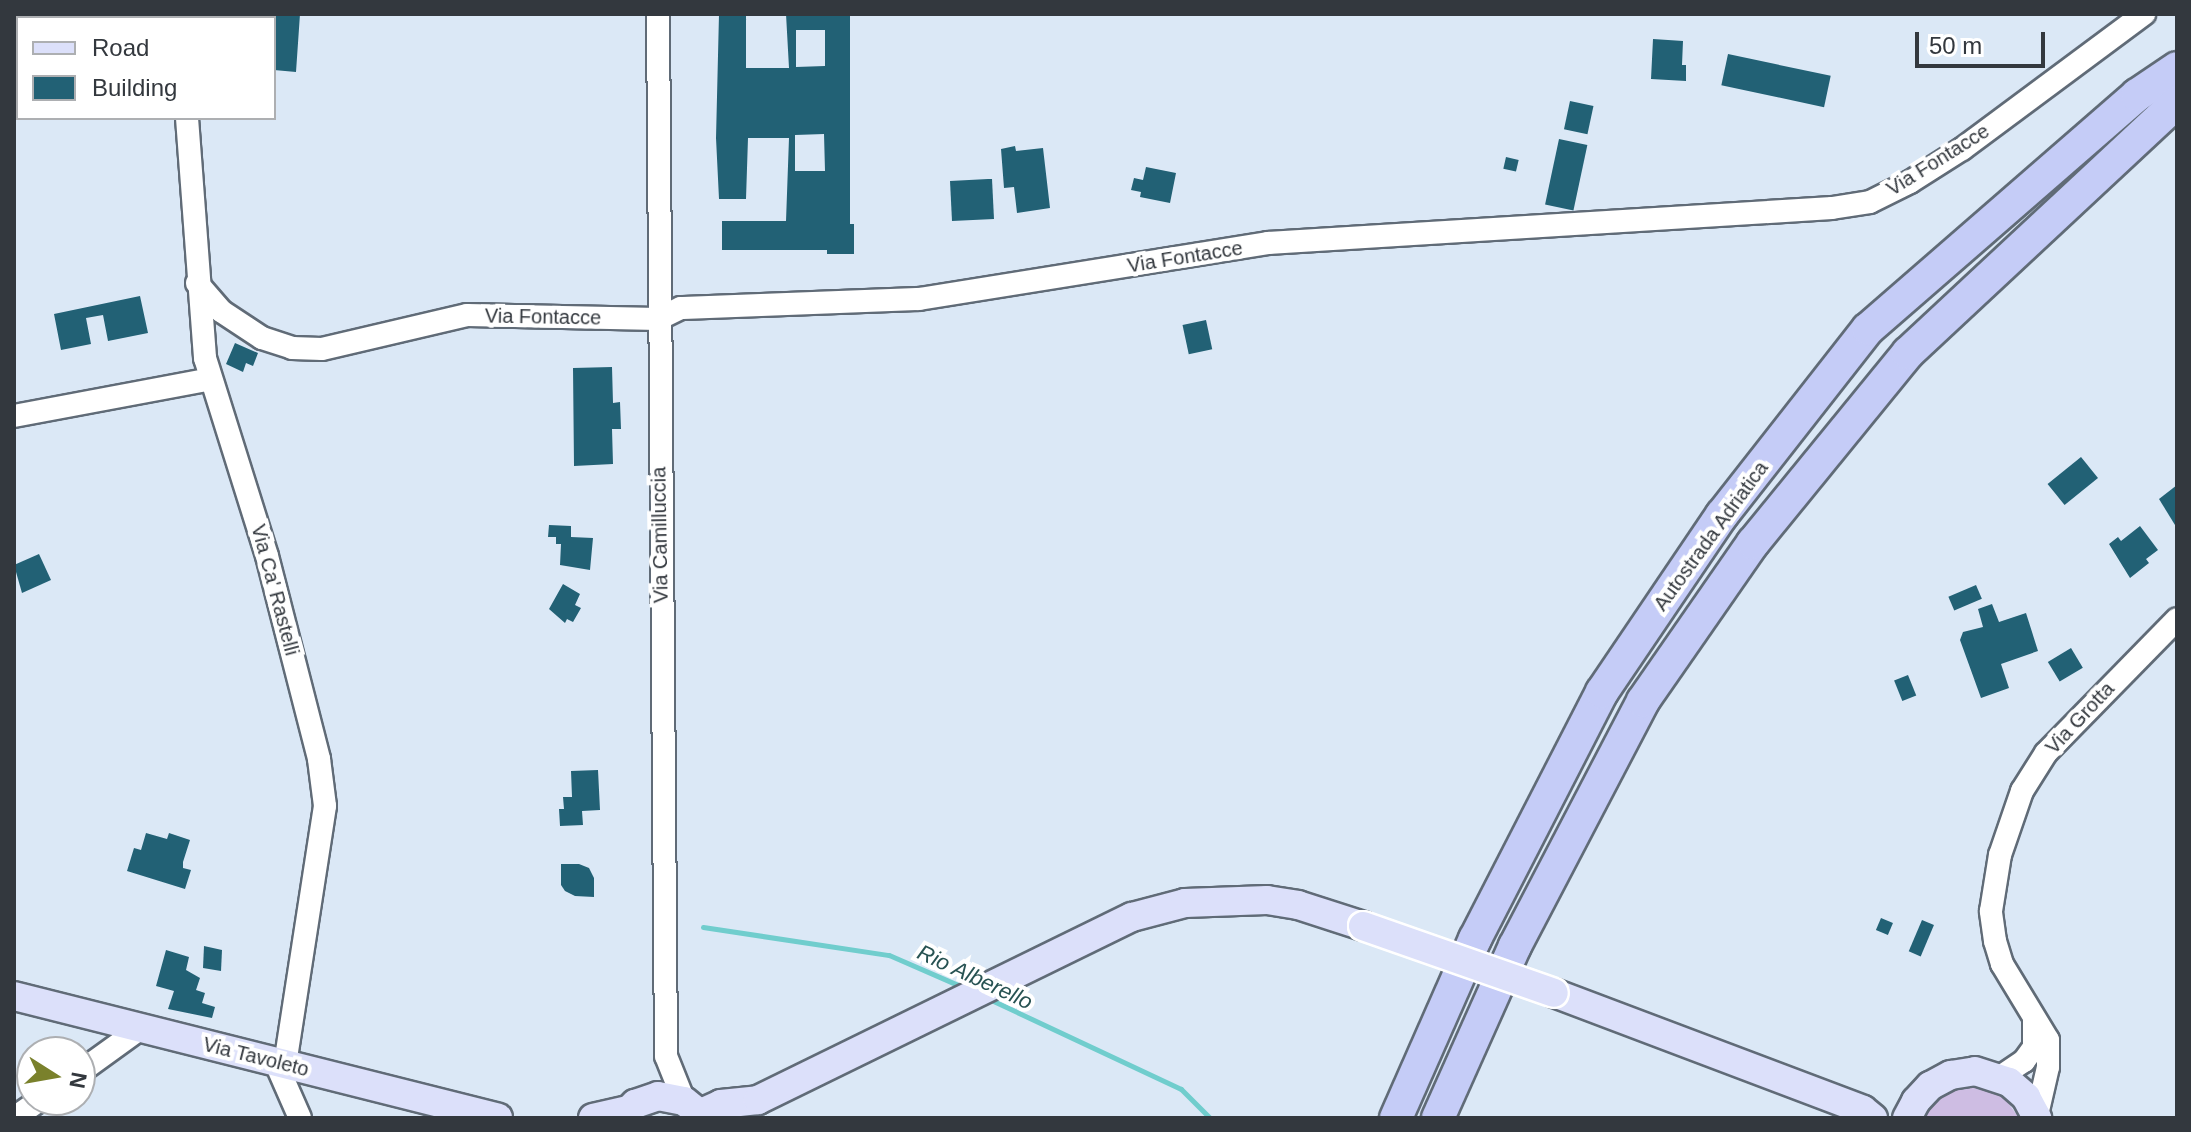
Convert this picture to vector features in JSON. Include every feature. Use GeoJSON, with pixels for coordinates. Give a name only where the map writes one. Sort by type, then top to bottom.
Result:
{"type":"FeatureCollection","features":[{"type":"Feature","properties":{"kind":"highway","name":"Autostrada Adriatica"},"geometry":{"type":"LineString","coordinates":[[1396,1118],[1475,939],[1602,692],[1722,515],[1868,329],[2137,95],[2177,68]]}},
{"type":"Feature","properties":{"kind":"highway","name":"Autostrada Adriatica"},"geometry":{"type":"LineString","coordinates":[[1438,1118],[1515,946],[1643,701],[1753,543],[1908,353],[2177,102]]}},
{"type":"Feature","properties":{"kind":"main road"},"geometry":{"type":"LineString","coordinates":[[593,1118],[671,1097],[697,1111],[721,1104],[749,1109],[1132,917],[1185,903],[1267,900],[1313,909],[1554,993],[1868,1114],[1912,1110],[1930,1086],[1951,1075],[1975,1071],[2000,1077],[2026,1097],[2037,1117]]}},
{"type":"Feature","properties":{"kind":"main road","name":"Via Tavoleto"},"geometry":{"type":"LineString","coordinates":[[14,996],[498,1118]]}},
{"type":"Feature","properties":{"kind":"street","name":"Via Camilluccia"},"geometry":{"type":"LineString","coordinates":[[658,14],[666,1056],[697,1111]]}},
{"type":"Feature","properties":{"kind":"street","name":"Via Fontacce"},"geometry":{"type":"LineString","coordinates":[[197,283],[221,311],[262,338],[292,348],[322,349],[467,315],[658,319],[681,308],[919,299],[1268,243],[1832,208],[1870,202],[1962,149],[2144,14]]}},
{"type":"Feature","properties":{"kind":"street","name":"Via Ca' Rastelli"},"geometry":{"type":"LineString","coordinates":[[187,120],[205,358],[267,556],[319,759],[325,806],[280,1063]]}},
{"type":"Feature","properties":{"kind":"street"},"geometry":{"type":"LineString","coordinates":[[14,416],[211,379]]}},
{"type":"Feature","properties":{"kind":"street","name":"Via Grotta"},"geometry":{"type":"LineString","coordinates":[[2037,1117],[2048,1067],[2048,1040],[2002,964],[1991,911],[2000,855],[2022,791],[2046,753],[2177,619]]}},
{"type":"Feature","properties":{"kind":"street"},"geometry":{"type":"LineString","coordinates":[[2000,1077],[2024,1061],[2034,1047],[2034,1014]]}},
{"type":"Feature","properties":{"kind":"street"},"geometry":{"type":"LineString","coordinates":[[96,1060],[141,1028]]}},
{"type":"Feature","properties":{"kind":"street","name":"Via Camilluccia"},"geometry":{"type":"LineString","coordinates":[[631,1109],[666,1056]]}},
{"type":"Feature","properties":{"kind":"street"},"geometry":{"type":"LineString","coordinates":[[280,1063],[300,1118]]}},
{"type":"Feature","properties":{"kind":"shaded area"},"geometry":{"type":"Polygon","coordinates":[[[1972,1085],[2004,1097],[2019,1118],[1922,1118],[1939,1095],[1972,1085]]]}},
{"type":"Feature","properties":{"kind":"building"},"geometry":{"type":"Polygon","coordinates":[[[300,14],[296,72],[276,70],[276,16],[260,16],[300,14]]]}},
{"type":"Feature","properties":{"kind":"building"},"geometry":{"type":"Polygon","coordinates":[[[719,14],[746,14],[746,68],[789,68],[786,14],[850,14],[850,224],[854,224],[854,254],[827,254],[827,250],[722,250],[722,221],[786,221],[789,138],[748,138],[746,199],[719,199],[716,138],[719,14]],[[796,30],[796,67],[825,66],[825,30],[796,30]],[[824,134],[795,135],[795,171],[825,171],[824,134]]]}},
{"type":"Feature","properties":{"kind":"building"},"geometry":{"type":"Polygon","coordinates":[[[1653,39],[1683,41],[1682,65],[1686,65],[1686,81],[1651,79],[1653,39]]]}},
{"type":"Feature","properties":{"kind":"building"},"geometry":{"type":"Polygon","coordinates":[[[1728,54],[1831,76],[1824,107],[1721,85],[1728,54]]]}},
{"type":"Feature","properties":{"kind":"building"},"geometry":{"type":"Polygon","coordinates":[[[1570,101],[1593,106],[1587,134],[1564,129],[1570,101]]]}},
{"type":"Feature","properties":{"kind":"building"},"geometry":{"type":"Polygon","coordinates":[[[1559,139],[1587,145],[1573,211],[1545,205],[1559,139]]]}},
{"type":"Feature","properties":{"kind":"building"},"geometry":{"type":"Polygon","coordinates":[[[1015,146],[1016,151],[1043,148],[1050,208],[1017,213],[1014,187],[1004,188],[1001,149],[1015,146]]]}},
{"type":"Feature","properties":{"kind":"building"},"geometry":{"type":"Polygon","coordinates":[[[1506,157],[1519,160],[1516,172],[1503,169],[1506,157]]]}},
{"type":"Feature","properties":{"kind":"building"},"geometry":{"type":"Polygon","coordinates":[[[1146,167],[1176,173],[1170,203],[1140,197],[1141,192],[1131,190],[1134,178],[1143,180],[1146,167]]]}},
{"type":"Feature","properties":{"kind":"building"},"geometry":{"type":"Polygon","coordinates":[[[992,179],[994,219],[952,221],[950,181],[992,179]]]}},
{"type":"Feature","properties":{"kind":"building"},"geometry":{"type":"Polygon","coordinates":[[[140,296],[148,333],[108,341],[103,315],[86,318],[91,344],[61,350],[54,314],[140,296]]]}},
{"type":"Feature","properties":{"kind":"building"},"geometry":{"type":"Polygon","coordinates":[[[1206,320],[1212,349],[1189,354],[1183,325],[1206,320]]]}},
{"type":"Feature","properties":{"kind":"building"},"geometry":{"type":"Polygon","coordinates":[[[235,343],[258,353],[253,366],[246,363],[243,372],[226,364],[235,343]]]}},
{"type":"Feature","properties":{"kind":"building"},"geometry":{"type":"Polygon","coordinates":[[[612,367],[613,403],[620,402],[621,429],[612,429],[613,464],[574,466],[573,368],[612,367]]]}},
{"type":"Feature","properties":{"kind":"building"},"geometry":{"type":"Polygon","coordinates":[[[2081,457],[2098,478],[2065,505],[2048,484],[2081,457]]]}},
{"type":"Feature","properties":{"kind":"building"},"geometry":{"type":"Polygon","coordinates":[[[2177,485],[2177,523],[2175,525],[2159,499],[2177,485]]]}},
{"type":"Feature","properties":{"kind":"building"},"geometry":{"type":"Polygon","coordinates":[[[549,525],[571,526],[571,537],[593,538],[590,570],[560,565],[561,544],[556,544],[556,537],[548,537],[549,525]]]}},
{"type":"Feature","properties":{"kind":"building"},"geometry":{"type":"Polygon","coordinates":[[[2140,526],[2158,550],[2146,559],[2149,563],[2130,578],[2109,544],[2118,537],[2121,541],[2140,526]]]}},
{"type":"Feature","properties":{"kind":"building"},"geometry":{"type":"Polygon","coordinates":[[[39,554],[51,580],[22,593],[14,565],[39,554]]]}},
{"type":"Feature","properties":{"kind":"building"},"geometry":{"type":"Polygon","coordinates":[[[563,584],[580,594],[575,605],[581,608],[573,622],[567,619],[565,623],[549,609],[563,584]]]}},
{"type":"Feature","properties":{"kind":"building"},"geometry":{"type":"Polygon","coordinates":[[[1976,585],[1982,599],[1954,611],[1948,597],[1976,585]]]}},
{"type":"Feature","properties":{"kind":"building"},"geometry":{"type":"Polygon","coordinates":[[[1992,604],[1999,622],[2026,613],[2038,651],[2001,664],[2009,688],[1981,698],[1960,640],[1963,632],[1983,627],[1978,609],[1992,604]]]}},
{"type":"Feature","properties":{"kind":"building"},"geometry":{"type":"Polygon","coordinates":[[[2071,648],[2083,668],[2060,682],[2048,662],[2071,648]]]}},
{"type":"Feature","properties":{"kind":"building"},"geometry":{"type":"Polygon","coordinates":[[[1908,675],[1916,695],[1902,701],[1894,681],[1908,675]]]}},
{"type":"Feature","properties":{"kind":"building"},"geometry":{"type":"Polygon","coordinates":[[[598,770],[600,810],[582,811],[583,825],[560,826],[559,809],[564,809],[563,797],[572,797],[571,771],[598,770]]]}},
{"type":"Feature","properties":{"kind":"building"},"geometry":{"type":"Polygon","coordinates":[[[146,833],[167,839],[169,833],[190,840],[183,862],[183,868],[191,870],[185,889],[127,871],[134,848],[141,850],[146,833]]]}},
{"type":"Feature","properties":{"kind":"building"},"geometry":{"type":"Polygon","coordinates":[[[561,864],[579,864],[589,868],[594,878],[594,897],[575,896],[565,891],[561,885],[561,864]]]}},
{"type":"Feature","properties":{"kind":"building"},"geometry":{"type":"Polygon","coordinates":[[[1881,918],[1893,923],[1888,935],[1876,930],[1881,918]]]}},
{"type":"Feature","properties":{"kind":"building"},"geometry":{"type":"Polygon","coordinates":[[[1922,920],[1934,925],[1921,956],[1909,951],[1922,920]]]}},
{"type":"Feature","properties":{"kind":"building"},"geometry":{"type":"Polygon","coordinates":[[[204,946],[222,950],[221,971],[203,968],[204,946]]]}},
{"type":"Feature","properties":{"kind":"building"},"geometry":{"type":"Polygon","coordinates":[[[166,950],[189,957],[186,970],[200,978],[196,990],[205,993],[202,1003],[215,1007],[212,1018],[168,1009],[174,991],[156,986],[166,950]]]}},
{"type":"Feature","properties":{"kind":"waterway","name":"Rio Alberello"},"geometry":{"type":"LineString","coordinates":[[703,927],[889,955],[965,988]]}},
{"type":"Feature","properties":{"kind":"waterway","name":"Rio Alberello"},"geometry":{"type":"LineString","coordinates":[[989,999],[1181,1089],[1210,1118]]}}]}
